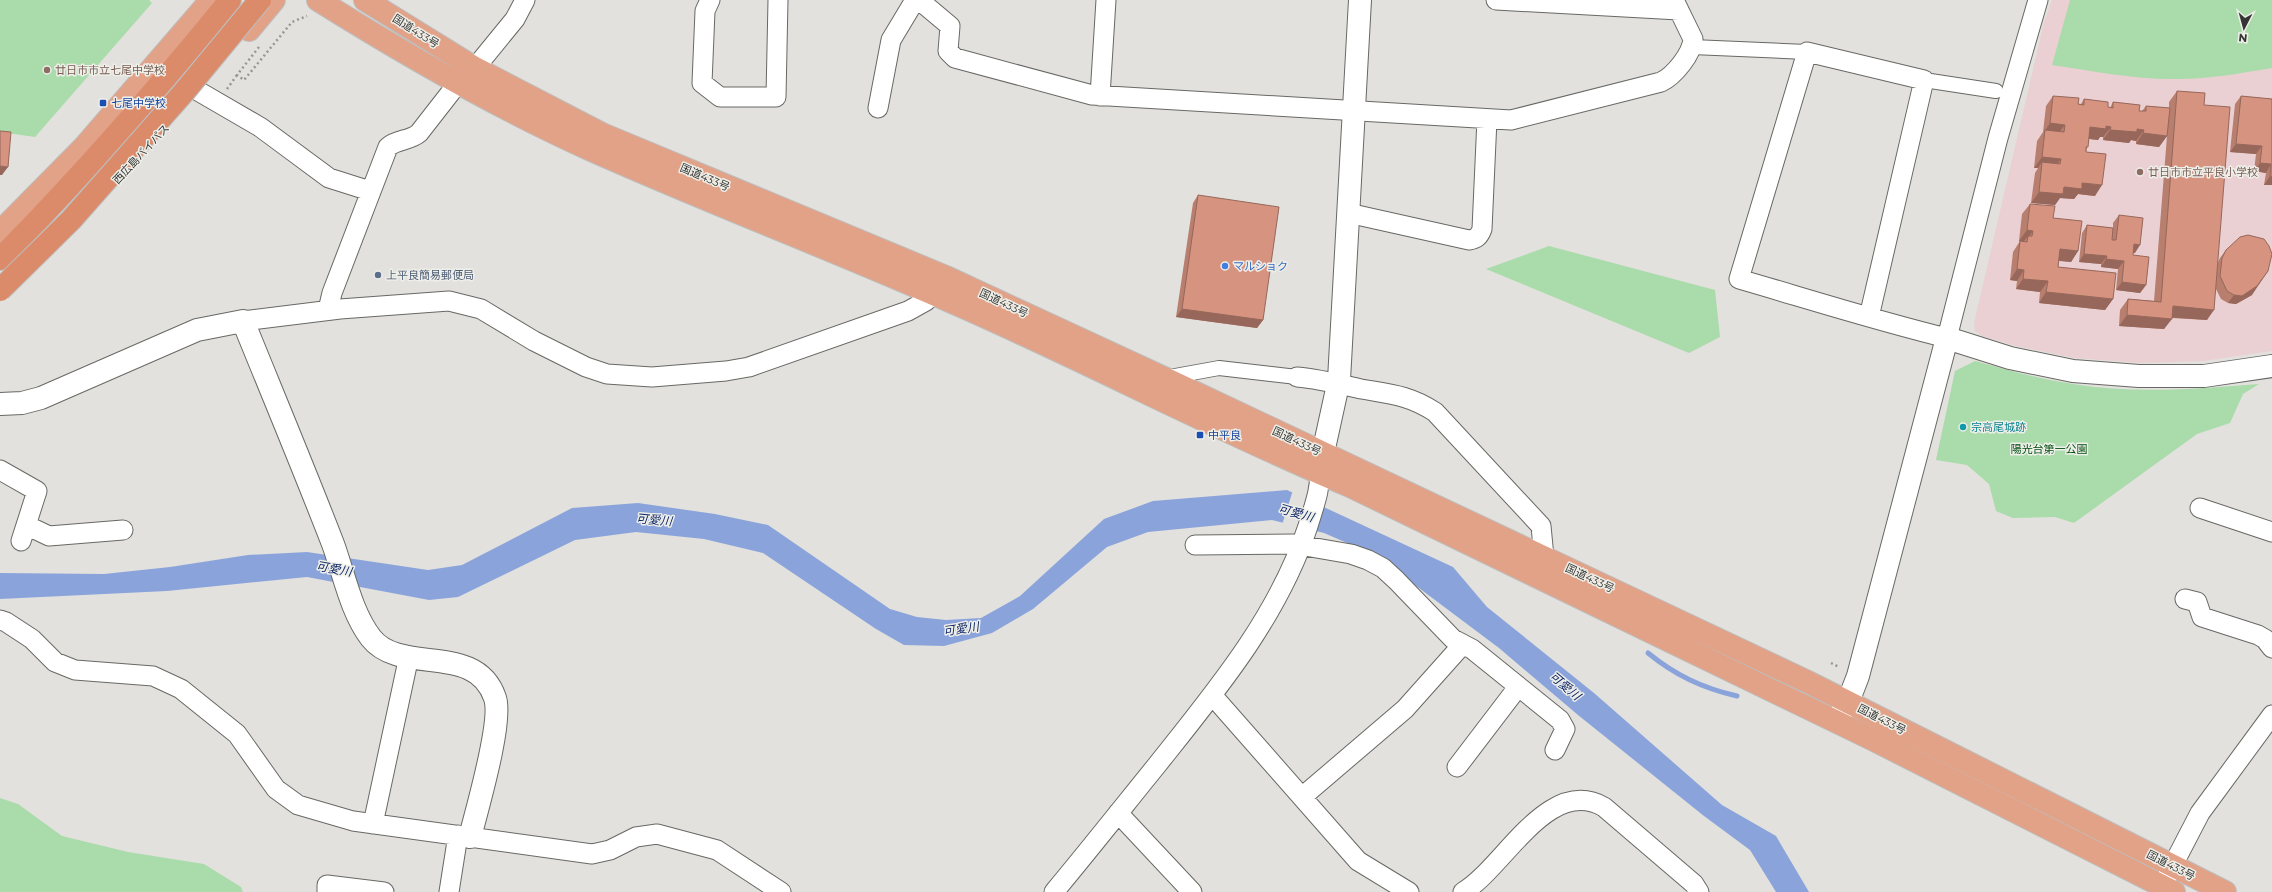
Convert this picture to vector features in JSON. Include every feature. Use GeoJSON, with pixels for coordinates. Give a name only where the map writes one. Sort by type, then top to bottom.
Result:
{"type":"FeatureCollection","features":[{"type":"Feature","properties":{"kind":"highway"},"geometry":{"type":"LineString","coordinates":[[0,232],[84,147],[211,0]]}},
{"type":"Feature","properties":{"kind":"highway"},"geometry":{"type":"LineString","coordinates":[[0,259],[54,204],[167,78],[230,0]]}},
{"type":"Feature","properties":{"kind":"highway","name":"西広島バイパス"},"geometry":{"type":"LineString","coordinates":[[0,290],[71,220],[184,92],[260,0]]}},
{"type":"Feature","properties":{"kind":"highway","name":"西広島バイパス"},"geometry":{"type":"LineString","coordinates":[[0,301],[127,171],[198,91],[274,0]]}},
{"type":"Feature","properties":{"kind":"highway","name":"国道433号"},"geometry":{"type":"LineString","coordinates":[[318,0],[458,83],[588,149],[940,285],[1164,378],[1316,477],[1544,557],[1848,702],[2225,892]]}},
{"type":"Feature","properties":{"kind":"highway","name":"国道433号"},"geometry":{"type":"LineString","coordinates":[[365,0],[475,68],[602,134],[940,285],[1116,377],[1287,460],[1316,477],[1836,721],[2165,890]]}},
{"type":"Feature","properties":{"kind":"street"},"geometry":{"type":"LineString","coordinates":[[475,68],[515,19],[525,0]]}},
{"type":"Feature","properties":{"kind":"street"},"geometry":{"type":"LineString","coordinates":[[710,0],[704,11],[702,83],[720,97],[776,97],[778,0]]}},
{"type":"Feature","properties":{"kind":"street"},"geometry":{"type":"LineString","coordinates":[[878,108],[891,40],[915,0]]}},
{"type":"Feature","properties":{"kind":"street"},"geometry":{"type":"LineString","coordinates":[[919,0],[950,26],[948,51],[955,58],[1076,92],[1100,96],[1516,120],[1661,82],[1672,74],[1692,47],[1692,34],[1676,5],[1496,0]]}},
{"type":"Feature","properties":{"kind":"street"},"geometry":{"type":"LineString","coordinates":[[1100,96],[1106,0]]}},
{"type":"Feature","properties":{"kind":"street"},"geometry":{"type":"LineString","coordinates":[[1054,892],[1212,695],[1245,650],[1283,588],[1316,477],[1338,383],[1360,0]]}},
{"type":"Feature","properties":{"kind":"street"},"geometry":{"type":"LineString","coordinates":[[1836,721],[1848,702],[1858,676],[1998,138],[2038,0]]}},
{"type":"Feature","properties":{"kind":"street"},"geometry":{"type":"LineString","coordinates":[[1692,47],[1807,52],[1924,80],[1996,92]]}},
{"type":"Feature","properties":{"kind":"street"},"geometry":{"type":"LineString","coordinates":[[1807,52],[1739,279],[1947,338],[2010,358],[2074,372],[2139,376],[2204,376],[2272,366]]}},
{"type":"Feature","properties":{"kind":"street"},"geometry":{"type":"LineString","coordinates":[[1869,317],[1924,80]]}},
{"type":"Feature","properties":{"kind":"street"},"geometry":{"type":"LineString","coordinates":[[328,310],[332,293],[388,147],[393,143],[413,137],[419,133],[458,83]]}},
{"type":"Feature","properties":{"kind":"street"},"geometry":{"type":"LineString","coordinates":[[198,91],[260,128],[329,178],[370,191]]}},
{"type":"Feature","properties":{"kind":"street"},"geometry":{"type":"LineString","coordinates":[[1348,213],[1469,240],[1475,239],[1480,235],[1482,230],[1487,119]]}},
{"type":"Feature","properties":{"kind":"street"},"geometry":{"type":"LineString","coordinates":[[0,404],[22,403],[41,398],[197,330],[243,321],[328,310],[432,301],[465,304],[481,309],[534,341],[586,367],[607,374],[652,376],[726,371],[749,367],[908,311],[922,304],[940,285]]}},
{"type":"Feature","properties":{"kind":"street"},"geometry":{"type":"LineString","coordinates":[[243,321],[333,544],[360,619],[371,638],[391,653],[464,665],[485,679],[495,698],[496,724],[449,892]]}},
{"type":"Feature","properties":{"kind":"street"},"geometry":{"type":"LineString","coordinates":[[1164,378],[1218,368],[1338,383],[1405,396],[1421,402],[1435,412],[1541,526],[1544,557]]}},
{"type":"Feature","properties":{"kind":"street"},"geometry":{"type":"LineString","coordinates":[[0,470],[37,491],[24,533],[49,536],[122,530]]}},
{"type":"Feature","properties":{"kind":"street"},"geometry":{"type":"LineString","coordinates":[[2200,508],[2272,532]]}},
{"type":"Feature","properties":{"kind":"street"},"geometry":{"type":"LineString","coordinates":[[1194,545],[1297,540],[1322,551],[1351,554],[1383,568],[1453,639],[1463,644],[1518,686],[1564,724],[1563,734],[1554,750]]}},
{"type":"Feature","properties":{"kind":"street"},"geometry":{"type":"LineString","coordinates":[[2185,599],[2197,602],[2202,617],[2261,636],[2272,648]]}},
{"type":"Feature","properties":{"kind":"street"},"geometry":{"type":"LineString","coordinates":[[0,620],[32,639],[55,662],[75,670],[153,676],[181,689],[237,734],[276,789],[298,805],[354,821],[592,854],[610,850],[636,837],[657,834],[717,850],[781,892]]}},
{"type":"Feature","properties":{"kind":"street"},"geometry":{"type":"LineString","coordinates":[[1302,797],[1404,709],[1463,644]]}},
{"type":"Feature","properties":{"kind":"street"},"geometry":{"type":"LineString","coordinates":[[373,824],[409,656]]}},
{"type":"Feature","properties":{"kind":"street"},"geometry":{"type":"LineString","coordinates":[[1457,767],[1518,686]]}},
{"type":"Feature","properties":{"kind":"street"},"geometry":{"type":"LineString","coordinates":[[1212,695],[1358,861],[1409,892]]}},
{"type":"Feature","properties":{"kind":"street"},"geometry":{"type":"LineString","coordinates":[[2165,890],[2173,866],[2200,813],[2272,715]]}},
{"type":"Feature","properties":{"kind":"street"},"geometry":{"type":"LineString","coordinates":[[1463,892],[1480,882],[1544,815],[1568,802],[1580,799],[1593,801],[1604,807],[1694,884],[1699,892]]}},
{"type":"Feature","properties":{"kind":"street"},"geometry":{"type":"LineString","coordinates":[[1118,813],[1192,892]]}},
{"type":"Feature","properties":{"kind":"street"},"geometry":{"type":"LineString","coordinates":[[327,892],[327,885],[384,892]]}},
{"type":"Feature","properties":{"kind":"path"},"geometry":{"type":"LineString","coordinates":[[237,75],[244,80],[292,22]]}},
{"type":"Feature","properties":{"kind":"path"},"geometry":{"type":"LineString","coordinates":[[224,93],[262,44]]}},
{"type":"Feature","properties":{"kind":"path"},"geometry":{"type":"LineString","coordinates":[[1832,663],[1839,667]]}},
{"type":"Feature","properties":{"kind":"shaded area","name":"廿日市市立平良小学校"},"geometry":{"type":"Polygon","coordinates":[[[2052,0],[2272,0],[2272,351],[2204,361],[2142,363],[2074,358],[2016,346],[1982,336],[1975,331],[1974,323],[2044,22],[2052,0]]]}},
{"type":"Feature","properties":{"kind":"green space","name":"廿日市市立七尾中学校"},"geometry":{"type":"Polygon","coordinates":[[[0,0],[149,0],[152,3],[35,137],[0,132],[0,0]]]}},
{"type":"Feature","properties":{"kind":"green space"},"geometry":{"type":"Polygon","coordinates":[[[2070,0],[2272,0],[2272,68],[2214,77],[2163,79],[2115,75],[2052,65],[2070,0]]]}},
{"type":"Feature","properties":{"kind":"green space"},"geometry":{"type":"Polygon","coordinates":[[[1549,246],[1715,290],[1720,337],[1689,353],[1486,269],[1549,246]]]}},
{"type":"Feature","properties":{"kind":"green space","name":"陽光台第一公園"},"geometry":{"type":"Polygon","coordinates":[[[1975,361],[2048,380],[2119,389],[2166,390],[2259,384],[2243,394],[2230,423],[2197,434],[2074,523],[2055,517],[2013,518],[1996,511],[1989,484],[1967,465],[1936,460],[1955,371],[1975,361]]]}},
{"type":"Feature","properties":{"kind":"green space"},"geometry":{"type":"Polygon","coordinates":[[[0,798],[18,804],[62,836],[128,852],[204,864],[241,887],[243,892],[0,892],[0,798]]]}},
{"type":"Feature","properties":{"kind":"water","name":"可愛川"},"geometry":{"type":"Polygon","coordinates":[[[1287,490],[1453,567],[1487,607],[1594,693],[1722,805],[1776,836],[1809,892],[1776,892],[1750,850],[1704,816],[1578,715],[1499,648],[1375,555],[1324,533],[1272,520],[1148,532],[1107,547],[1033,609],[992,633],[944,646],[904,645],[876,629],[763,553],[704,539],[636,532],[575,540],[458,597],[429,600],[307,577],[167,591],[0,599],[0,573],[104,574],[170,567],[248,555],[307,552],[428,570],[462,565],[572,508],[638,503],[715,514],[768,525],[890,609],[917,617],[946,620],[981,618],[1020,596],[1104,519],[1153,501],[1287,490]]]}},
{"type":"Feature","properties":{"kind":"pier"},"geometry":{"type":"Polygon","coordinates":[[[1293,490],[1310,498],[1300,529],[1282,525],[1293,490]]]}},
{"type":"Feature","properties":{"kind":"building"},"geometry":{"type":"Polygon","coordinates":[[[2177,91],[2205,93],[2204,105],[2230,107],[2214,310],[2173,306],[2172,319],[2127,315],[2128,299],[2161,302],[2177,91]]]}},
{"type":"Feature","properties":{"kind":"building"},"geometry":{"type":"Polygon","coordinates":[[[2053,96],[2079,98],[2078,104],[2084,105],[2084,99],[2108,102],[2108,107],[2113,108],[2113,102],[2140,105],[2139,111],[2146,111],[2146,106],[2170,108],[2167,136],[2143,133],[2144,130],[2137,129],[2137,132],[2110,130],[2111,127],[2106,126],[2106,129],[2090,127],[2086,152],[2106,154],[2102,185],[2082,183],[2082,189],[2064,187],[2063,194],[2039,192],[2042,162],[2060,164],[2061,159],[2042,157],[2045,130],[2064,132],[2065,125],[2050,123],[2053,96]]]}},
{"type":"Feature","properties":{"kind":"building"},"geometry":{"type":"Polygon","coordinates":[[[2241,96],[2272,99],[2272,177],[2270,176],[2271,164],[2260,163],[2262,146],[2236,144],[2241,96]]]}},
{"type":"Feature","properties":{"kind":"building"},"geometry":{"type":"Polygon","coordinates":[[[0,131],[11,132],[8,167],[0,166],[0,131]]]}},
{"type":"Feature","properties":{"kind":"building","name":"マルショク"},"geometry":{"type":"Polygon","coordinates":[[[1198,195],[1279,207],[1263,320],[1182,309],[1198,195]]]}},
{"type":"Feature","properties":{"kind":"building"},"geometry":{"type":"Polygon","coordinates":[[[2030,204],[2055,206],[2053,218],[2082,221],[2078,251],[2060,249],[2058,267],[2116,273],[2113,299],[2046,292],[2048,281],[2023,279],[2024,270],[2017,269],[2020,241],[2027,242],[2028,236],[2032,236],[2033,231],[2027,230],[2030,204]]]}},
{"type":"Feature","properties":{"kind":"building"},"geometry":{"type":"Polygon","coordinates":[[[2119,215],[2143,218],[2140,245],[2134,244],[2133,255],[2149,257],[2146,285],[2122,282],[2124,261],[2106,259],[2107,256],[2084,254],[2087,225],[2113,228],[2112,240],[2116,240],[2119,215]]]}},
{"type":"Feature","properties":{"kind":"building"},"geometry":{"type":"Polygon","coordinates":[[[2248,235],[2264,239],[2272,254],[2268,271],[2257,286],[2242,296],[2234,295],[2227,291],[2220,276],[2222,258],[2226,250],[2240,237],[2248,235]]]}},
{"type":"Feature","properties":{"kind":"waterway"},"geometry":{"type":"LineString","coordinates":[[1648,653],[1668,668],[1690,680],[1712,689],[1737,696]]}},
{"type":"Feature","properties":{"kind":"place","name":"廿日市市立七尾中学校"},"geometry":{"type":"Point","coordinates":[47,70]}},
{"type":"Feature","properties":{"kind":"place","name":"七尾中学校"},"geometry":{"type":"Point","coordinates":[103,103]}},
{"type":"Feature","properties":{"kind":"place","name":"廿日市市立平良小学校"},"geometry":{"type":"Point","coordinates":[2140,172]}},
{"type":"Feature","properties":{"kind":"place","name":"マルショク"},"geometry":{"type":"Point","coordinates":[1225,266]}},
{"type":"Feature","properties":{"kind":"place","name":"上平良簡易郵便局"},"geometry":{"type":"Point","coordinates":[378,275]}},
{"type":"Feature","properties":{"kind":"place","name":"宗高尾城跡"},"geometry":{"type":"Point","coordinates":[1963,427]}},
{"type":"Feature","properties":{"kind":"place","name":"中平良"},"geometry":{"type":"Point","coordinates":[1200,435]}}]}
